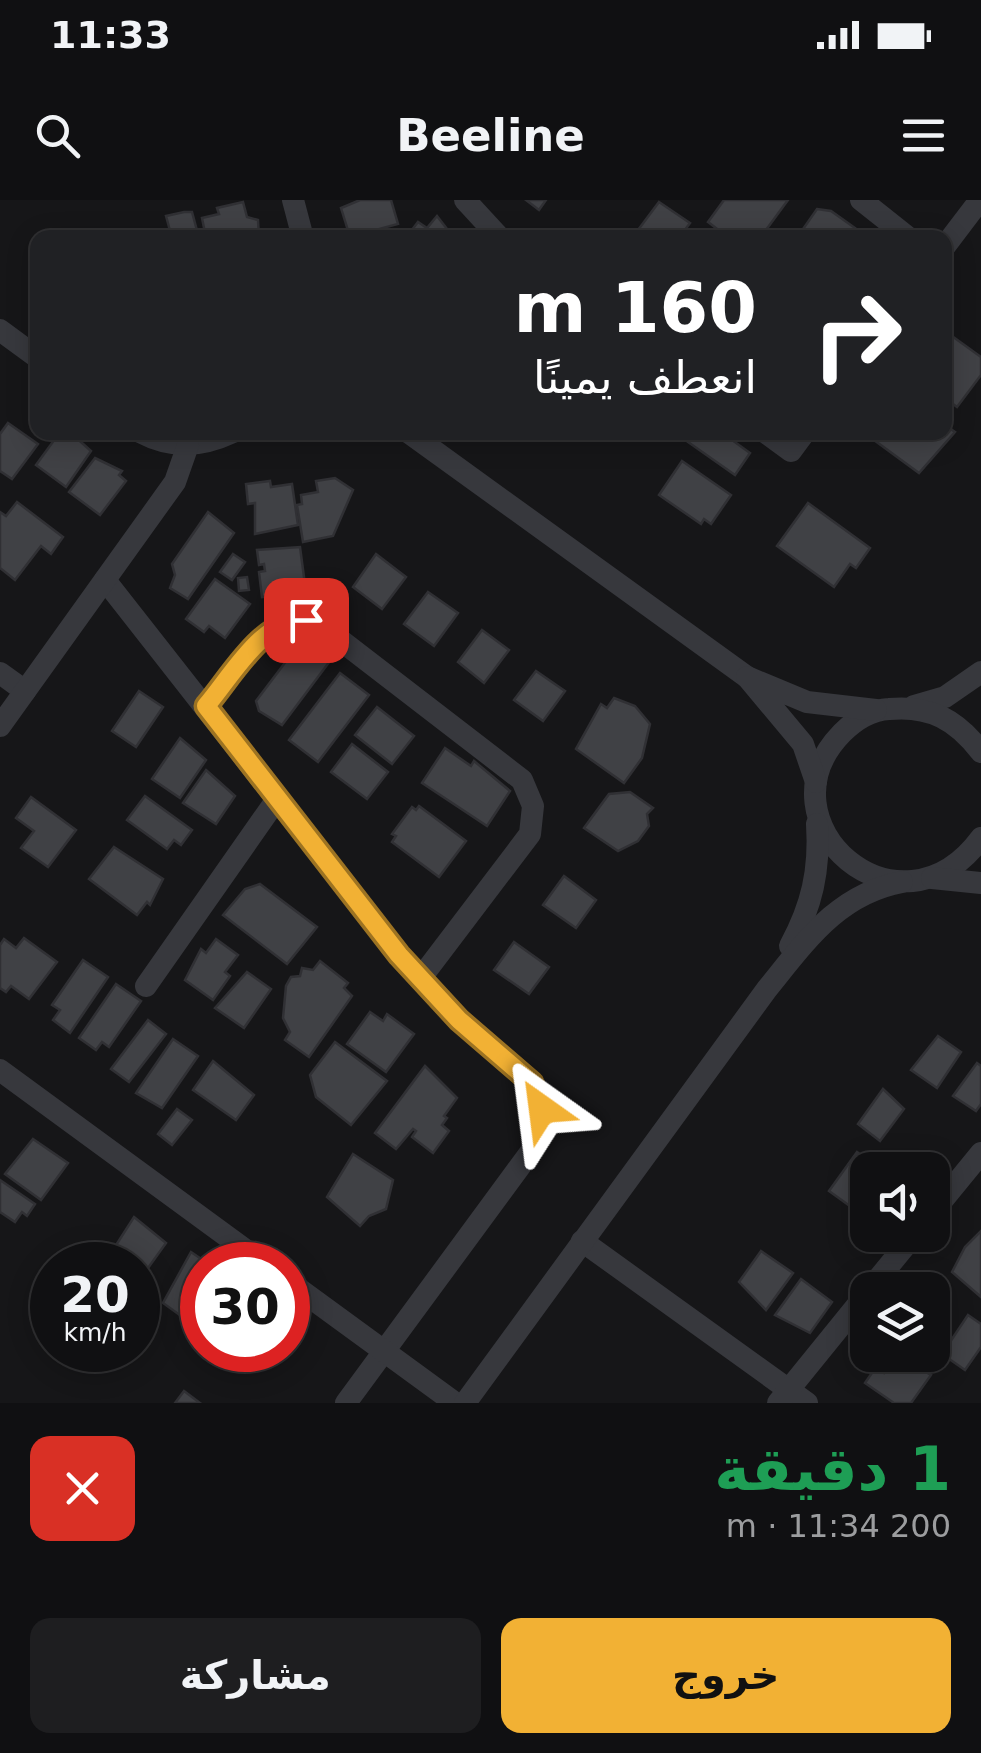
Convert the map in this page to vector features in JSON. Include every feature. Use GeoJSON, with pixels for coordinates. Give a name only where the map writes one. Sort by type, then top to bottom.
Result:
{"type":"FeatureCollection","features":[{"type":"Feature","properties":{"kind":"street"},"geometry":{"type":"LineString","coordinates":[[293,200],[301,230]]}},
{"type":"Feature","properties":{"kind":"street"},"geometry":{"type":"LineString","coordinates":[[465,200],[493,230]]}},
{"type":"Feature","properties":{"kind":"street"},"geometry":{"type":"LineString","coordinates":[[861,200],[899,230]]}},
{"type":"Feature","properties":{"kind":"street"},"geometry":{"type":"LineString","coordinates":[[952,237],[980,200]]}},
{"type":"Feature","properties":{"kind":"street"},"geometry":{"type":"LineString","coordinates":[[0,330],[30,352]]}},
{"type":"Feature","properties":{"kind":"street"},"geometry":{"type":"LineString","coordinates":[[157,440],[188,445],[205,440]]}},
{"type":"Feature","properties":{"kind":"street"},"geometry":{"type":"LineString","coordinates":[[419,440],[746,678],[803,744],[824,832],[839,855],[862,872],[902,882]]}},
{"type":"Feature","properties":{"kind":"street"},"geometry":{"type":"LineString","coordinates":[[776,440],[791,451],[799,440]]}},
{"type":"Feature","properties":{"kind":"street"},"geometry":{"type":"LineString","coordinates":[[0,726],[176,482],[188,445]]}},
{"type":"Feature","properties":{"kind":"street"},"geometry":{"type":"LineString","coordinates":[[105,580],[420,979],[459,1020],[532,1083],[542,1124],[532,1150],[346,1403]]}},
{"type":"Feature","properties":{"kind":"street"},"geometry":{"type":"LineString","coordinates":[[206,706],[267,634],[285,623],[306,620],[326,629],[522,780],[533,806],[530,834],[420,979]]}},
{"type":"Feature","properties":{"kind":"street"},"geometry":{"type":"LineString","coordinates":[[0,672],[25,691]]}},
{"type":"Feature","properties":{"kind":"street"},"geometry":{"type":"LineString","coordinates":[[746,678],[807,702],[880,710],[945,697],[981,672]]}},
{"type":"Feature","properties":{"kind":"street"},"geometry":{"type":"LineString","coordinates":[[910,707],[940,714],[965,731],[981,752]]}},
{"type":"Feature","properties":{"kind":"street"},"geometry":{"type":"LineString","coordinates":[[767,989],[814,894],[819,856],[816,794],[831,744],[852,723],[880,710]]}},
{"type":"Feature","properties":{"kind":"street"},"geometry":{"type":"LineString","coordinates":[[146,986],[277,799]]}},
{"type":"Feature","properties":{"kind":"street"},"geometry":{"type":"LineString","coordinates":[[929,878],[966,858],[981,838]]}},
{"type":"Feature","properties":{"kind":"street"},"geometry":{"type":"LineString","coordinates":[[465,1403],[767,989],[818,926],[872,888],[929,878],[981,884]]}},
{"type":"Feature","properties":{"kind":"street"},"geometry":{"type":"LineString","coordinates":[[0,1070],[235,1242]]}},
{"type":"Feature","properties":{"kind":"street"},"geometry":{"type":"LineString","coordinates":[[950,1191],[981,1153]]}},
{"type":"Feature","properties":{"kind":"street"},"geometry":{"type":"LineString","coordinates":[[582,1242],[791,1398],[850,1316]]}},
{"type":"Feature","properties":{"kind":"street"},"geometry":{"type":"LineString","coordinates":[[884,1272],[900,1252]]}},
{"type":"Feature","properties":{"kind":"street"},"geometry":{"type":"LineString","coordinates":[[310,1296],[454,1403]]}},
{"type":"Feature","properties":{"kind":"building"},"geometry":{"type":"Polygon","coordinates":[[[360,200],[391,200],[398,224],[376,230],[348,230],[341,208],[360,200]]]}},
{"type":"Feature","properties":{"kind":"building"},"geometry":{"type":"Polygon","coordinates":[[[526,200],[546,200],[539,210],[526,200]]]}},
{"type":"Feature","properties":{"kind":"building"},"geometry":{"type":"Polygon","coordinates":[[[724,200],[788,200],[766,230],[718,230],[708,222],[724,200]]]}},
{"type":"Feature","properties":{"kind":"building"},"geometry":{"type":"Polygon","coordinates":[[[243,202],[247,217],[258,220],[259,230],[204,230],[202,218],[219,214],[217,208],[243,202]]]}},
{"type":"Feature","properties":{"kind":"building"},"geometry":{"type":"Polygon","coordinates":[[[659,202],[690,223],[685,230],[638,230],[659,202]]]}},
{"type":"Feature","properties":{"kind":"building"},"geometry":{"type":"Polygon","coordinates":[[[817,209],[831,211],[855,228],[854,230],[802,230],[817,209]]]}},
{"type":"Feature","properties":{"kind":"building"},"geometry":{"type":"Polygon","coordinates":[[[192,212],[197,230],[170,230],[166,216],[192,212]]]}},
{"type":"Feature","properties":{"kind":"building"},"geometry":{"type":"Polygon","coordinates":[[[437,216],[448,230],[412,230],[418,222],[427,228],[437,216]]]}},
{"type":"Feature","properties":{"kind":"building"},"geometry":{"type":"Polygon","coordinates":[[[952,336],[981,357],[981,375],[957,407],[952,403],[952,336]]]}},
{"type":"Feature","properties":{"kind":"building"},"geometry":{"type":"Polygon","coordinates":[[[8,423],[38,444],[12,479],[0,471],[0,434],[8,423]]]}},
{"type":"Feature","properties":{"kind":"building"},"geometry":{"type":"Polygon","coordinates":[[[54,440],[79,440],[91,451],[66,487],[36,465],[54,440]]]}},
{"type":"Feature","properties":{"kind":"building"},"geometry":{"type":"Polygon","coordinates":[[[732,440],[750,453],[735,475],[688,442],[732,440]]]}},
{"type":"Feature","properties":{"kind":"building"},"geometry":{"type":"Polygon","coordinates":[[[874,440],[948,440],[919,473],[874,440]]]}},
{"type":"Feature","properties":{"kind":"building"},"geometry":{"type":"Polygon","coordinates":[[[95,458],[122,471],[119,475],[126,481],[100,515],[69,492],[95,458]]]}},
{"type":"Feature","properties":{"kind":"building"},"geometry":{"type":"Polygon","coordinates":[[[682,461],[731,495],[711,524],[704,519],[701,524],[659,495],[682,461]]]}},
{"type":"Feature","properties":{"kind":"building"},"geometry":{"type":"Polygon","coordinates":[[[335,478],[353,490],[333,536],[303,542],[297,505],[302,504],[301,495],[318,492],[316,481],[335,478]]]}},
{"type":"Feature","properties":{"kind":"building"},"geometry":{"type":"Polygon","coordinates":[[[270,481],[271,487],[292,484],[298,525],[255,534],[255,503],[248,504],[246,484],[270,481]]]}},
{"type":"Feature","properties":{"kind":"building"},"geometry":{"type":"Polygon","coordinates":[[[17,502],[63,537],[51,554],[41,546],[15,580],[0,568],[0,512],[6,516],[17,502]]]}},
{"type":"Feature","properties":{"kind":"building"},"geometry":{"type":"Polygon","coordinates":[[[808,503],[870,548],[856,568],[850,564],[834,587],[777,546],[808,503]]]}},
{"type":"Feature","properties":{"kind":"building"},"geometry":{"type":"Polygon","coordinates":[[[208,512],[234,533],[188,599],[170,588],[175,575],[172,564],[208,512]]]}},
{"type":"Feature","properties":{"kind":"building"},"geometry":{"type":"Polygon","coordinates":[[[300,547],[306,592],[262,597],[259,572],[265,571],[264,564],[259,565],[257,550],[300,547]]]}},
{"type":"Feature","properties":{"kind":"building"},"geometry":{"type":"Polygon","coordinates":[[[233,554],[245,562],[232,580],[220,572],[233,554]]]}},
{"type":"Feature","properties":{"kind":"building"},"geometry":{"type":"Polygon","coordinates":[[[376,554],[406,577],[382,609],[353,587],[376,554]]]}},
{"type":"Feature","properties":{"kind":"building"},"geometry":{"type":"Polygon","coordinates":[[[247,577],[249,590],[239,591],[238,578],[247,577]]]}},
{"type":"Feature","properties":{"kind":"building"},"geometry":{"type":"Polygon","coordinates":[[[215,579],[250,604],[225,638],[209,626],[204,632],[186,619],[215,579]]]}},
{"type":"Feature","properties":{"kind":"building"},"geometry":{"type":"Polygon","coordinates":[[[428,592],[458,613],[434,646],[404,624],[428,592]]]}},
{"type":"Feature","properties":{"kind":"building"},"geometry":{"type":"Polygon","coordinates":[[[482,630],[509,650],[484,683],[458,662],[482,630]]]}},
{"type":"Feature","properties":{"kind":"building"},"geometry":{"type":"Polygon","coordinates":[[[311,638],[333,657],[282,725],[259,711],[256,701],[303,639],[311,638]]]}},
{"type":"Feature","properties":{"kind":"building"},"geometry":{"type":"Polygon","coordinates":[[[536,671],[565,691],[543,721],[514,700],[536,671]]]}},
{"type":"Feature","properties":{"kind":"building"},"geometry":{"type":"Polygon","coordinates":[[[340,673],[369,695],[318,762],[289,740],[340,673]]]}},
{"type":"Feature","properties":{"kind":"building"},"geometry":{"type":"Polygon","coordinates":[[[139,691],[163,707],[136,747],[112,731],[139,691]]]}},
{"type":"Feature","properties":{"kind":"building"},"geometry":{"type":"Polygon","coordinates":[[[614,698],[635,706],[650,724],[642,758],[624,783],[576,749],[601,704],[607,708],[614,698]]]}},
{"type":"Feature","properties":{"kind":"building"},"geometry":{"type":"Polygon","coordinates":[[[377,707],[414,736],[392,764],[355,735],[377,707]]]}},
{"type":"Feature","properties":{"kind":"building"},"geometry":{"type":"Polygon","coordinates":[[[180,738],[206,760],[180,798],[152,779],[180,738]]]}},
{"type":"Feature","properties":{"kind":"building"},"geometry":{"type":"Polygon","coordinates":[[[352,744],[388,772],[367,799],[331,772],[352,744]]]}},
{"type":"Feature","properties":{"kind":"building"},"geometry":{"type":"Polygon","coordinates":[[[445,748],[471,766],[474,761],[510,791],[487,826],[422,783],[445,748]]]}},
{"type":"Feature","properties":{"kind":"building"},"geometry":{"type":"Polygon","coordinates":[[[206,770],[235,796],[216,824],[183,803],[206,770]]]}},
{"type":"Feature","properties":{"kind":"building"},"geometry":{"type":"Polygon","coordinates":[[[630,792],[653,808],[647,814],[649,826],[638,841],[618,851],[584,828],[609,794],[630,792]]]}},
{"type":"Feature","properties":{"kind":"building"},"geometry":{"type":"Polygon","coordinates":[[[145,796],[192,830],[181,845],[174,840],[167,849],[127,820],[145,796]]]}},
{"type":"Feature","properties":{"kind":"building"},"geometry":{"type":"Polygon","coordinates":[[[31,797],[76,830],[48,867],[21,848],[34,831],[16,818],[31,797]]]}},
{"type":"Feature","properties":{"kind":"building"},"geometry":{"type":"Polygon","coordinates":[[[419,806],[466,841],[439,877],[392,842],[396,836],[392,834],[412,807],[416,810],[419,806]]]}},
{"type":"Feature","properties":{"kind":"building"},"geometry":{"type":"Polygon","coordinates":[[[114,847],[163,879],[150,905],[147,902],[137,915],[89,879],[114,847]]]}},
{"type":"Feature","properties":{"kind":"building"},"geometry":{"type":"Polygon","coordinates":[[[564,876],[596,900],[576,928],[543,905],[564,876]]]}},
{"type":"Feature","properties":{"kind":"building"},"geometry":{"type":"Polygon","coordinates":[[[260,884],[317,927],[287,964],[223,915],[245,889],[260,884]]]}},
{"type":"Feature","properties":{"kind":"building"},"geometry":{"type":"Polygon","coordinates":[[[24,938],[57,962],[29,999],[11,986],[6,992],[0,988],[0,945],[4,939],[16,948],[24,938]]]}},
{"type":"Feature","properties":{"kind":"building"},"geometry":{"type":"Polygon","coordinates":[[[216,939],[238,955],[225,972],[230,976],[213,1000],[185,980],[201,949],[206,953],[216,939]]]}},
{"type":"Feature","properties":{"kind":"building"},"geometry":{"type":"Polygon","coordinates":[[[514,942],[549,967],[529,994],[494,970],[514,942]]]}},
{"type":"Feature","properties":{"kind":"building"},"geometry":{"type":"Polygon","coordinates":[[[83,960],[108,977],[70,1033],[53,1020],[60,1010],[52,1005],[83,960]]]}},
{"type":"Feature","properties":{"kind":"building"},"geometry":{"type":"Polygon","coordinates":[[[320,961],[348,983],[344,988],[352,996],[309,1057],[285,1040],[290,1032],[283,1018],[286,986],[291,977],[300,976],[302,968],[313,970],[320,961]]]}},
{"type":"Feature","properties":{"kind":"building"},"geometry":{"type":"Polygon","coordinates":[[[247,972],[271,989],[244,1028],[215,1008],[247,972]]]}},
{"type":"Feature","properties":{"kind":"building"},"geometry":{"type":"Polygon","coordinates":[[[116,984],[141,1001],[109,1047],[102,1042],[96,1050],[79,1038],[116,984]]]}},
{"type":"Feature","properties":{"kind":"building"},"geometry":{"type":"Polygon","coordinates":[[[370,1012],[383,1021],[387,1014],[414,1034],[386,1072],[347,1044],[370,1012]]]}},
{"type":"Feature","properties":{"kind":"building"},"geometry":{"type":"Polygon","coordinates":[[[148,1020],[166,1034],[129,1082],[111,1069],[148,1020]]]}},
{"type":"Feature","properties":{"kind":"building"},"geometry":{"type":"Polygon","coordinates":[[[938,1036],[961,1052],[937,1088],[911,1070],[938,1036]]]}},
{"type":"Feature","properties":{"kind":"building"},"geometry":{"type":"Polygon","coordinates":[[[173,1039],[198,1056],[162,1108],[136,1093],[173,1039]]]}},
{"type":"Feature","properties":{"kind":"building"},"geometry":{"type":"Polygon","coordinates":[[[335,1042],[387,1081],[351,1125],[316,1097],[310,1075],[335,1042]]]}},
{"type":"Feature","properties":{"kind":"building"},"geometry":{"type":"Polygon","coordinates":[[[213,1061],[254,1095],[236,1120],[193,1090],[213,1061]]]}},
{"type":"Feature","properties":{"kind":"building"},"geometry":{"type":"Polygon","coordinates":[[[977,1063],[981,1066],[981,1104],[976,1111],[953,1096],[977,1063]]]}},
{"type":"Feature","properties":{"kind":"building"},"geometry":{"type":"Polygon","coordinates":[[[425,1066],[457,1098],[444,1116],[447,1118],[442,1125],[449,1131],[433,1153],[412,1137],[416,1131],[413,1129],[396,1149],[375,1133],[425,1066]]]}},
{"type":"Feature","properties":{"kind":"building"},"geometry":{"type":"Polygon","coordinates":[[[883,1089],[904,1109],[880,1141],[858,1124],[883,1089]]]}},
{"type":"Feature","properties":{"kind":"building"},"geometry":{"type":"Polygon","coordinates":[[[177,1109],[192,1120],[172,1145],[158,1134],[177,1109]]]}},
{"type":"Feature","properties":{"kind":"building"},"geometry":{"type":"Polygon","coordinates":[[[33,1139],[68,1163],[41,1200],[5,1174],[33,1139]]]}},
{"type":"Feature","properties":{"kind":"building"},"geometry":{"type":"Polygon","coordinates":[[[353,1154],[393,1180],[386,1209],[369,1216],[360,1226],[327,1197],[353,1154]]]}},
{"type":"Feature","properties":{"kind":"building"},"geometry":{"type":"Polygon","coordinates":[[[850,1162],[850,1206],[829,1191],[850,1162]]]}},
{"type":"Feature","properties":{"kind":"building"},"geometry":{"type":"Polygon","coordinates":[[[0,1180],[35,1204],[27,1216],[22,1212],[15,1222],[0,1212],[0,1180]]]}},
{"type":"Feature","properties":{"kind":"building"},"geometry":{"type":"Polygon","coordinates":[[[134,1217],[166,1243],[160,1251],[160,1242],[118,1242],[134,1217]]]}},
{"type":"Feature","properties":{"kind":"building"},"geometry":{"type":"Polygon","coordinates":[[[981,1231],[981,1297],[952,1272],[965,1247],[981,1231]]]}},
{"type":"Feature","properties":{"kind":"building"},"geometry":{"type":"Polygon","coordinates":[[[761,1251],[793,1273],[766,1310],[739,1282],[761,1251]]]}},
{"type":"Feature","properties":{"kind":"building"},"geometry":{"type":"Polygon","coordinates":[[[180,1272],[180,1315],[163,1303],[180,1272]]]}},
{"type":"Feature","properties":{"kind":"building"},"geometry":{"type":"Polygon","coordinates":[[[801,1279],[832,1302],[810,1333],[775,1315],[801,1279]]]}},
{"type":"Feature","properties":{"kind":"building"},"geometry":{"type":"Polygon","coordinates":[[[968,1315],[981,1324],[981,1347],[965,1370],[950,1360],[950,1342],[968,1315]]]}},
{"type":"Feature","properties":{"kind":"building"},"geometry":{"type":"Polygon","coordinates":[[[873,1372],[931,1375],[911,1403],[894,1403],[865,1383],[873,1372]]]}},
{"type":"Feature","properties":{"kind":"building"},"geometry":{"type":"Polygon","coordinates":[[[184,1391],[200,1403],[175,1403],[184,1391]]]}},
{"type":"Feature","properties":{"kind":"route"},"geometry":{"type":"LineString","coordinates":[[306,620],[275,627],[206,706],[378,930],[459,1020],[522,1072],[532,1083],[542,1109]]}}]}
